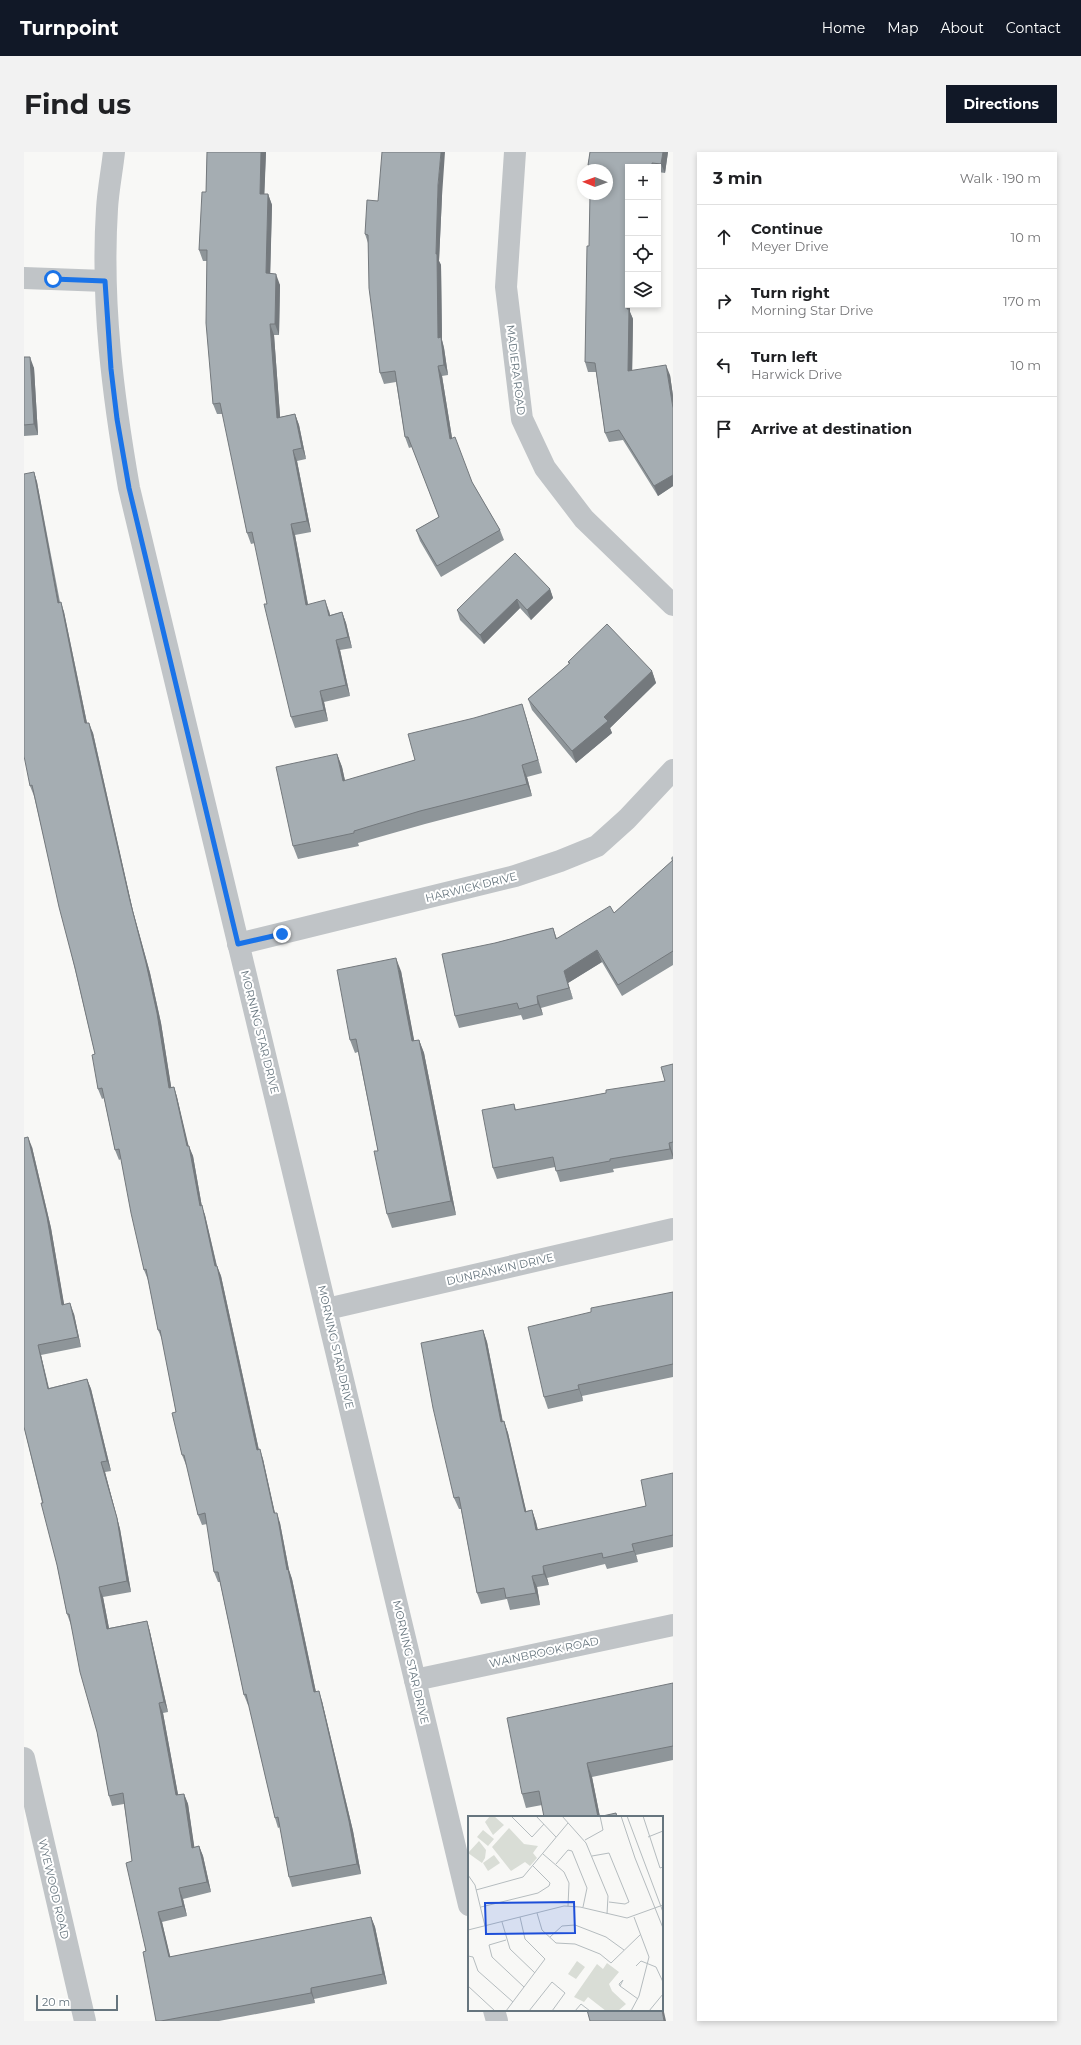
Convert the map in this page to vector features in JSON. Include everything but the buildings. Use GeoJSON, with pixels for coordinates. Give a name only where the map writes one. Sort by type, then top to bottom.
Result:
{"type":"FeatureCollection","features":[{"type":"Feature","properties":{"kind":"street","name":"MORNING STAR DRIVE"},"geometry":{"type":"LineString","coordinates":[[114,152],[107,209],[105,281],[112,376],[117,419],[129,488],[468,1901]]}},
{"type":"Feature","properties":{"kind":"street","name":"MADIERA ROAD"},"geometry":{"type":"LineString","coordinates":[[515,152],[506,287],[522,418],[545,468],[584,519],[673,605]]}},
{"type":"Feature","properties":{"kind":"street"},"geometry":{"type":"LineString","coordinates":[[24,278],[105,281]]}},
{"type":"Feature","properties":{"kind":"street","name":"HARWICK DRIVE"},"geometry":{"type":"LineString","coordinates":[[238,944],[515,876],[560,861],[597,846],[627,819],[673,770]]}},
{"type":"Feature","properties":{"kind":"street","name":"DUNRANKIN DRIVE"},"geometry":{"type":"LineString","coordinates":[[327,1309],[673,1229]]}},
{"type":"Feature","properties":{"kind":"street","name":"WAINBROOK ROAD"},"geometry":{"type":"LineString","coordinates":[[415,1680],[673,1625]]}},
{"type":"Feature","properties":{"kind":"street","name":"WYEWOOD ROAD"},"geometry":{"type":"LineString","coordinates":[[24,1758],[85,2021]]}},
{"type":"Feature","properties":{"kind":"street"},"geometry":{"type":"LineString","coordinates":[[494,2011],[497,2021]]}},
{"type":"Feature","properties":{"kind":"route"},"geometry":{"type":"LineString","coordinates":[[53,279],[105,281],[111,369],[117,419],[129,488],[238,944],[282,934]]}}]}
